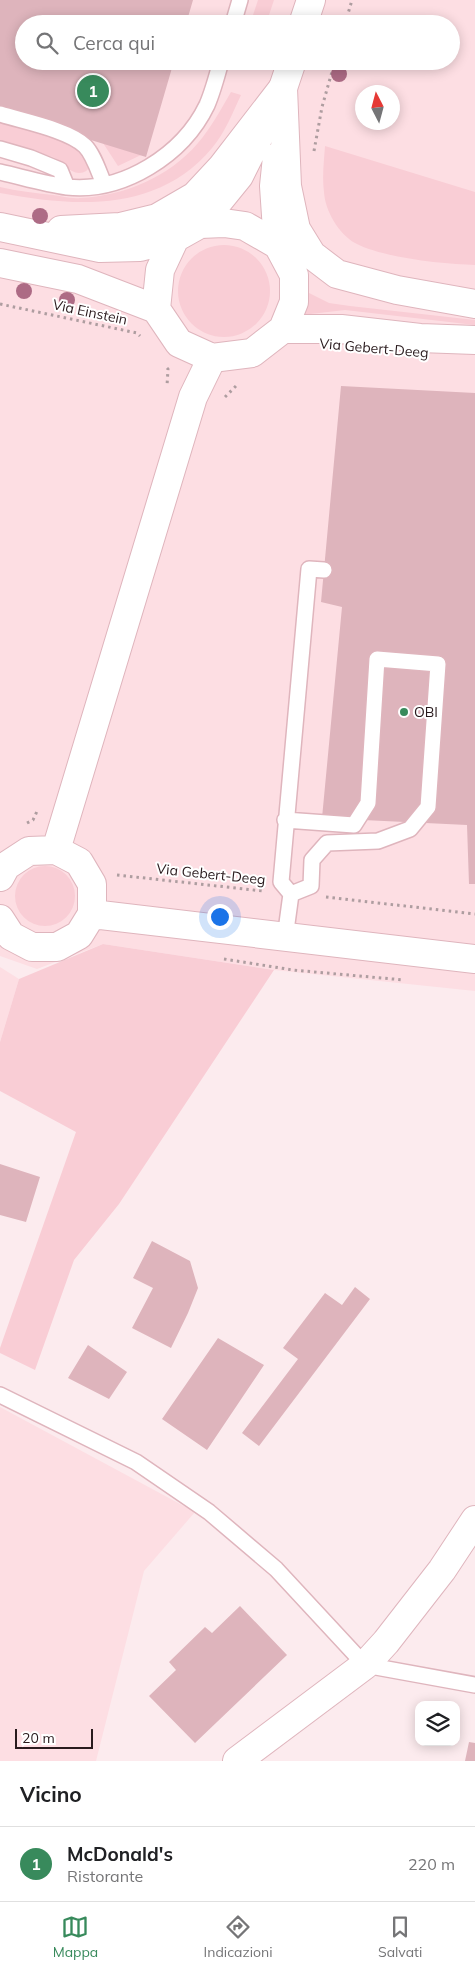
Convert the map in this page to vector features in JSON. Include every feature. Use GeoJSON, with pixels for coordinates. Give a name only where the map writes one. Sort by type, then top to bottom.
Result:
{"type":"FeatureCollection","features":[{"type":"Feature","properties":{"kind":"main road"},"geometry":{"type":"LineString","coordinates":[[306,15],[311,0]]}},
{"type":"Feature","properties":{"kind":"main road"},"geometry":{"type":"LineString","coordinates":[[10,229],[100,248],[140,247],[176,238],[200,224],[239,176],[283,88],[289,70]]}},
{"type":"Feature","properties":{"kind":"main road"},"geometry":{"type":"LineString","coordinates":[[10,229],[120,227],[157,218],[195,196],[222,167],[283,88]]}},
{"type":"Feature","properties":{"kind":"main road"},"geometry":{"type":"LineString","coordinates":[[0,263],[78,279],[156,309],[179,343],[212,358],[252,353],[283,329],[294,302],[294,276],[278,245],[274,186],[283,88]]}},
{"type":"Feature","properties":{"kind":"main road"},"geometry":{"type":"LineString","coordinates":[[283,88],[287,186],[296,229],[312,255],[338,274],[398,290],[475,304]]}},
{"type":"Feature","properties":{"kind":"main road"},"geometry":{"type":"LineString","coordinates":[[200,224],[224,223],[246,226],[278,245]]}},
{"type":"Feature","properties":{"kind":"main road"},"geometry":{"type":"LineString","coordinates":[[156,309],[160,270],[176,238]]}},
{"type":"Feature","properties":{"kind":"main road"},"geometry":{"type":"LineString","coordinates":[[294,276],[357,297],[405,304],[475,308]]}},
{"type":"Feature","properties":{"kind":"main road"},"geometry":{"type":"LineString","coordinates":[[283,329],[341,329],[420,338],[475,340]]}},
{"type":"Feature","properties":{"kind":"main road"},"geometry":{"type":"LineString","coordinates":[[56,850],[193,397],[212,358]]}},
{"type":"Feature","properties":{"kind":"main road"},"geometry":{"type":"LineString","coordinates":[[0,877],[6,866],[29,851],[56,850],[79,862],[92,884],[92,914],[79,935],[57,947],[32,947],[11,936],[0,919]]}},
{"type":"Feature","properties":{"kind":"main road"},"geometry":{"type":"LineString","coordinates":[[92,914],[475,959]]}},
{"type":"Feature","properties":{"kind":"main road"},"geometry":{"type":"LineString","coordinates":[[237,1761],[365,1665],[386,1642],[436,1578],[475,1520]]}},
{"type":"Feature","properties":{"kind":"lane"},"geometry":{"type":"LineString","coordinates":[[236,15],[240,0]]}},
{"type":"Feature","properties":{"kind":"lane"},"geometry":{"type":"LineString","coordinates":[[0,172],[67,187],[90,187],[126,179],[163,158],[190,132],[207,105],[218,70]]}},
{"type":"Feature","properties":{"kind":"lane"},"geometry":{"type":"LineString","coordinates":[[0,114],[68,135],[86,146],[104,184]]}},
{"type":"Feature","properties":{"kind":"lane"},"geometry":{"type":"LineString","coordinates":[[0,149],[31,158],[60,170],[67,187]]}},
{"type":"Feature","properties":{"kind":"lane"},"geometry":{"type":"LineString","coordinates":[[285,938],[291,894],[281,882],[309,569],[324,570]]}},
{"type":"Feature","properties":{"kind":"lane"},"geometry":{"type":"LineString","coordinates":[[286,820],[354,825],[368,803],[377,659],[438,664],[428,807],[410,829],[378,841],[327,843],[312,860],[311,886],[291,894]]}},
{"type":"Feature","properties":{"kind":"lane"},"geometry":{"type":"LineString","coordinates":[[0,1395],[136,1462],[209,1512],[276,1569],[365,1665],[475,1685]]}},
{"type":"Feature","properties":{"kind":"path"},"geometry":{"type":"LineString","coordinates":[[348,15],[352,0]]}},
{"type":"Feature","properties":{"kind":"path"},"geometry":{"type":"LineString","coordinates":[[314,152],[322,107],[332,70]]}},
{"type":"Feature","properties":{"kind":"path","name":"Via Einstein"},"geometry":{"type":"LineString","coordinates":[[0,304],[137,333],[143,340]]}},
{"type":"Feature","properties":{"kind":"path"},"geometry":{"type":"LineString","coordinates":[[162,362],[168,369],[167,390],[193,397],[212,401],[222,399],[237,384],[245,382]]}},
{"type":"Feature","properties":{"kind":"path"},"geometry":{"type":"LineString","coordinates":[[25,824],[33,820],[40,805],[68,811]]}},
{"type":"Feature","properties":{"kind":"path","name":"Via Gebert-Deeg"},"geometry":{"type":"LineString","coordinates":[[112,868],[118,876],[475,914]]}},
{"type":"Feature","properties":{"kind":"shaded area"},"geometry":{"type":"Polygon","coordinates":[[[0,0],[475,0],[475,991],[274,970],[103,944],[37,969],[0,956],[0,0]]]}},
{"type":"Feature","properties":{"kind":"shaded area"},"geometry":{"type":"Polygon","coordinates":[[[258,0],[274,0],[269,15],[253,15],[258,0]]]}},
{"type":"Feature","properties":{"kind":"shaded area"},"geometry":{"type":"Polygon","coordinates":[[[231,92],[241,95],[217,142],[190,169],[167,184],[141,194],[114,200],[86,202],[28,198],[0,193],[0,187],[80,198],[129,189],[160,175],[186,155],[212,125],[231,92]]]}},
{"type":"Feature","properties":{"kind":"shaded area"},"geometry":{"type":"Polygon","coordinates":[[[0,118],[77,143],[91,165],[85,172],[75,172],[53,157],[0,142],[0,118]]]}},
{"type":"Feature","properties":{"kind":"shaded area"},"geometry":{"type":"Polygon","coordinates":[[[103,143],[141,155],[118,166],[103,143]]]}},
{"type":"Feature","properties":{"kind":"shaded area"},"geometry":{"type":"Polygon","coordinates":[[[325,146],[475,192],[475,265],[430,262],[381,253],[349,239],[338,228],[327,207],[323,186],[325,146]]]}},
{"type":"Feature","properties":{"kind":"shaded area"},"geometry":{"type":"Polygon","coordinates":[[[224,245],[242,248],[257,258],[267,273],[270,291],[267,309],[257,324],[242,334],[224,337],[206,334],[191,324],[181,309],[178,291],[181,273],[191,258],[206,248],[224,245]]]}},
{"type":"Feature","properties":{"kind":"shaded area"},"geometry":{"type":"Polygon","coordinates":[[[307,292],[329,303],[475,320],[475,325],[345,310],[302,315],[307,292]]]}},
{"type":"Feature","properties":{"kind":"shaded area"},"geometry":{"type":"Polygon","coordinates":[[[45,866],[62,871],[70,879],[75,896],[70,913],[62,921],[45,926],[28,921],[20,913],[15,896],[20,879],[28,871],[45,866]]]}},
{"type":"Feature","properties":{"kind":"shaded area"},"geometry":{"type":"Polygon","coordinates":[[[103,944],[274,970],[119,1204],[74,1260],[35,1370],[0,1353],[0,1348],[76,1132],[0,1091],[0,1042],[19,979],[103,944]]]}},
{"type":"Feature","properties":{"kind":"shaded area"},"geometry":{"type":"Polygon","coordinates":[[[0,967],[19,979],[0,1042],[0,967]]]}},
{"type":"Feature","properties":{"kind":"shaded area"},"geometry":{"type":"Polygon","coordinates":[[[0,1407],[195,1512],[144,1571],[96,1761],[0,1761],[0,1407]]]}},
{"type":"Feature","properties":{"kind":"building"},"geometry":{"type":"Polygon","coordinates":[[[0,0],[193,0],[189,15],[15,15],[15,70],[171,70],[146,157],[0,112],[0,0]]]}},
{"type":"Feature","properties":{"kind":"building","name":"OBI"},"geometry":{"type":"Polygon","coordinates":[[[341,386],[475,393],[475,884],[469,884],[467,825],[322,818],[342,607],[321,602],[341,386]]]}},
{"type":"Feature","properties":{"kind":"building"},"geometry":{"type":"Polygon","coordinates":[[[0,1164],[40,1177],[26,1222],[0,1215],[0,1164]]]}},
{"type":"Feature","properties":{"kind":"building"},"geometry":{"type":"Polygon","coordinates":[[[152,1241],[190,1261],[198,1288],[171,1348],[132,1328],[153,1288],[133,1278],[152,1241]]]}},
{"type":"Feature","properties":{"kind":"building"},"geometry":{"type":"Polygon","coordinates":[[[355,1287],[370,1299],[259,1446],[242,1433],[298,1359],[283,1348],[325,1293],[342,1305],[355,1287]]]}},
{"type":"Feature","properties":{"kind":"building"},"geometry":{"type":"Polygon","coordinates":[[[218,1338],[264,1365],[207,1450],[162,1419],[218,1338]]]}},
{"type":"Feature","properties":{"kind":"building"},"geometry":{"type":"Polygon","coordinates":[[[88,1345],[127,1372],[109,1399],[68,1378],[88,1345]]]}},
{"type":"Feature","properties":{"kind":"building"},"geometry":{"type":"Polygon","coordinates":[[[240,1606],[287,1655],[195,1743],[149,1696],[176,1670],[169,1662],[205,1627],[212,1633],[240,1606]]]}},
{"type":"Feature","properties":{"kind":"building"},"geometry":{"type":"Polygon","coordinates":[[[469,1742],[475,1743],[475,1761],[465,1761],[469,1742]]]}},
{"type":"Feature","properties":{"kind":"place","name":"McDonald's"},"geometry":{"type":"Point","coordinates":[93,91]}},
{"type":"Feature","properties":{"kind":"place","name":"OBI"},"geometry":{"type":"Point","coordinates":[404,712]}}]}
